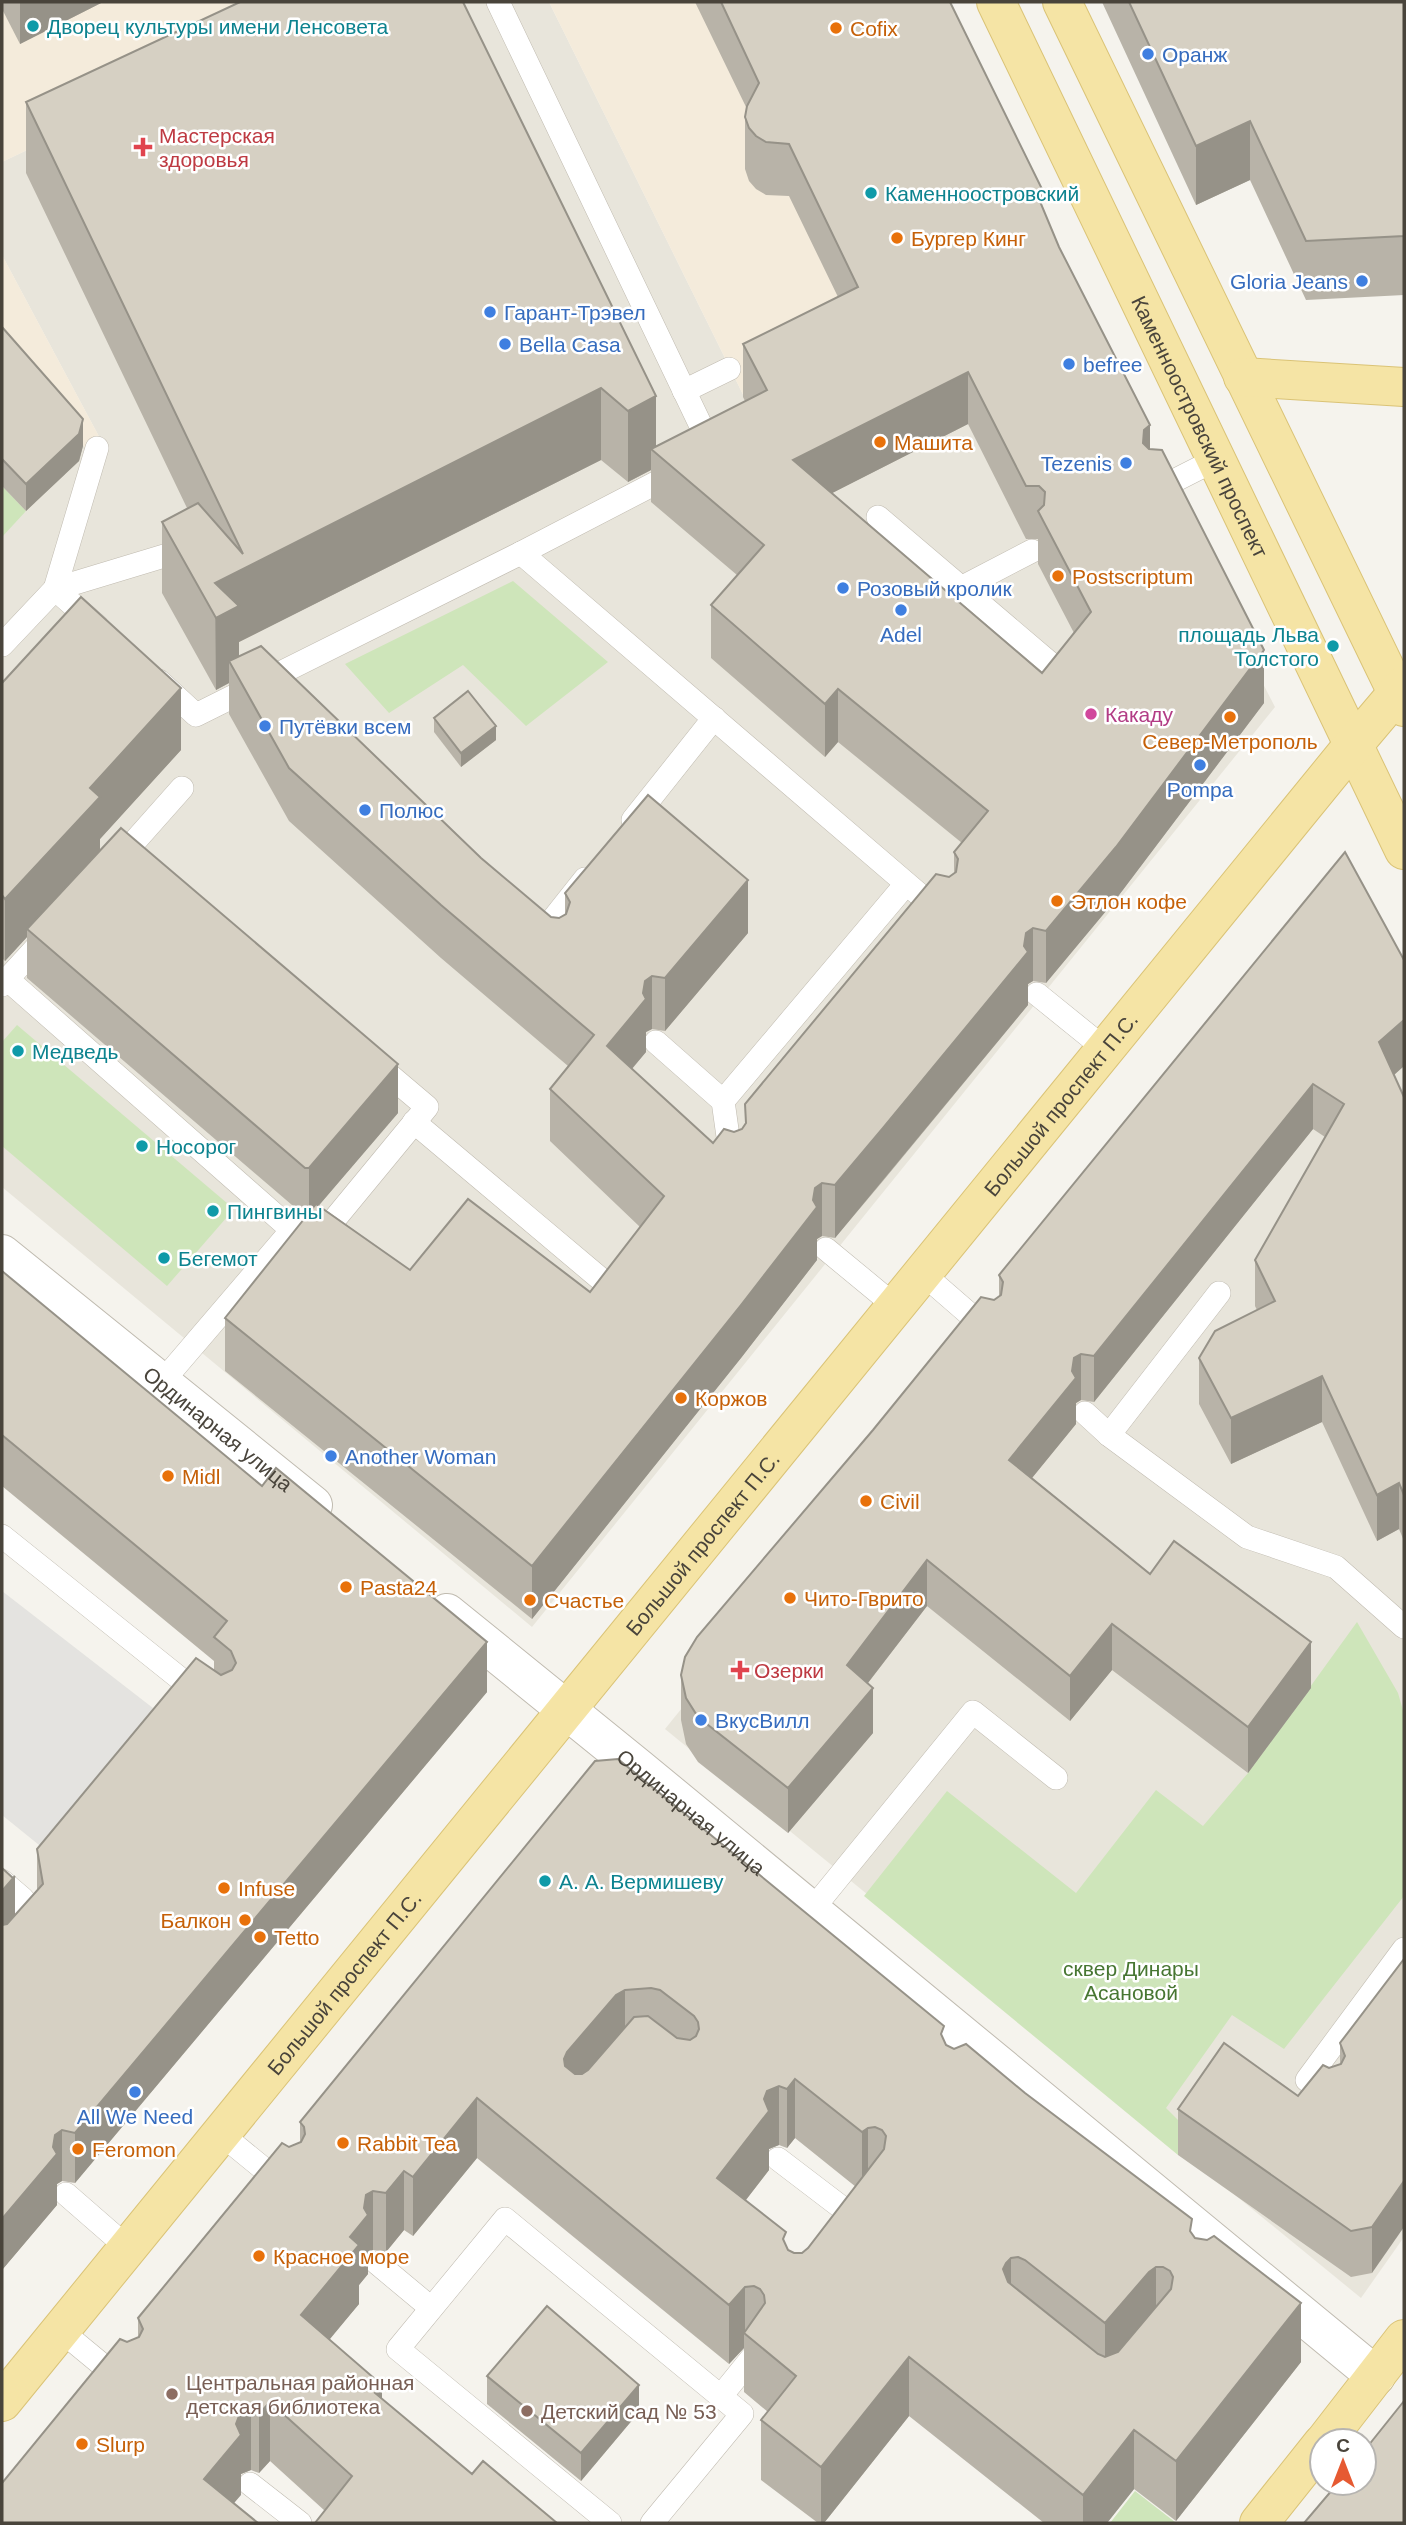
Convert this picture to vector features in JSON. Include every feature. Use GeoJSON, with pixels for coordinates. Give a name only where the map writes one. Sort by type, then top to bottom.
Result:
{"type":"FeatureCollection","features":[{"type":"Feature","properties":{"kind":"main road","name":"Каменноостровский проспект"},"geometry":{"type":"LineString","coordinates":[[996,2],[1404,850]]}},
{"type":"Feature","properties":{"kind":"main road"},"geometry":{"type":"LineString","coordinates":[[1062,2],[1243,377],[1402,695]]}},
{"type":"Feature","properties":{"kind":"main road"},"geometry":{"type":"LineString","coordinates":[[1243,377],[1404,387]]}},
{"type":"Feature","properties":{"kind":"main road","name":"Большой проспект П.С."},"geometry":{"type":"LineString","coordinates":[[2,2402],[1354,744],[1402,695]]}},
{"type":"Feature","properties":{"kind":"main road"},"geometry":{"type":"LineString","coordinates":[[1336,2427],[1404,2341]]}},
{"type":"Feature","properties":{"kind":"main road"},"geometry":{"type":"LineString","coordinates":[[1259,2523],[1308,2462]]}},
{"type":"Feature","properties":{"kind":"street","name":"Ординарная улица"},"geometry":{"type":"LineString","coordinates":[[2,1254],[342,1528]]}},
{"type":"Feature","properties":{"kind":"street","name":"Ординарная улица"},"geometry":{"type":"LineString","coordinates":[[417,1589],[811,1911],[977,2065],[1222,2262],[1376,2376]]}},
{"type":"Feature","properties":{"kind":"lane"},"geometry":{"type":"LineString","coordinates":[[147,670],[195,715],[521,553],[714,453],[498,2]]}},
{"type":"Feature","properties":{"kind":"lane"},"geometry":{"type":"LineString","coordinates":[[684,391],[729,369]]}},
{"type":"Feature","properties":{"kind":"lane"},"geometry":{"type":"LineString","coordinates":[[2,645],[55,589],[97,448]]}},
{"type":"Feature","properties":{"kind":"lane"},"geometry":{"type":"LineString","coordinates":[[1156,490],[1215,460]]}},
{"type":"Feature","properties":{"kind":"lane"},"geometry":{"type":"LineString","coordinates":[[878,517],[1052,665]]}},
{"type":"Feature","properties":{"kind":"lane"},"geometry":{"type":"LineString","coordinates":[[961,588],[1032,551]]}},
{"type":"Feature","properties":{"kind":"lane"},"geometry":{"type":"LineString","coordinates":[[55,589],[174,553]]}},
{"type":"Feature","properties":{"kind":"lane"},"geometry":{"type":"LineString","coordinates":[[521,553],[945,916]]}},
{"type":"Feature","properties":{"kind":"lane"},"geometry":{"type":"LineString","coordinates":[[55,589],[116,643]]}},
{"type":"Feature","properties":{"kind":"lane"},"geometry":{"type":"LineString","coordinates":[[269,678],[287,696]]}},
{"type":"Feature","properties":{"kind":"lane"},"geometry":{"type":"LineString","coordinates":[[622,833],[714,718]]}},
{"type":"Feature","properties":{"kind":"lane"},"geometry":{"type":"LineString","coordinates":[[108,870],[182,788]]}},
{"type":"Feature","properties":{"kind":"lane"},"geometry":{"type":"LineString","coordinates":[[127,850],[147,868]]}},
{"type":"Feature","properties":{"kind":"lane"},"geometry":{"type":"LineString","coordinates":[[539,937],[597,864]]}},
{"type":"Feature","properties":{"kind":"lane"},"geometry":{"type":"LineString","coordinates":[[723,1101],[906,884]]}},
{"type":"Feature","properties":{"kind":"lane"},"geometry":{"type":"LineString","coordinates":[[519,918],[556,957]]}},
{"type":"Feature","properties":{"kind":"lane"},"geometry":{"type":"LineString","coordinates":[[62,919],[5,982],[292,1230],[324,1232],[427,1107],[354,1045]]}},
{"type":"Feature","properties":{"kind":"lane"},"geometry":{"type":"LineString","coordinates":[[1037,994],[1105,1049]]}},
{"type":"Feature","properties":{"kind":"lane"},"geometry":{"type":"LineString","coordinates":[[656,1042],[723,1101],[733,1171]]}},
{"type":"Feature","properties":{"kind":"lane"},"geometry":{"type":"LineString","coordinates":[[414,1122],[603,1281]]}},
{"type":"Feature","properties":{"kind":"lane"},"geometry":{"type":"LineString","coordinates":[[162,1382],[292,1230]]}},
{"type":"Feature","properties":{"kind":"lane"},"geometry":{"type":"LineString","coordinates":[[826,1249],[895,1306]]}},
{"type":"Feature","properties":{"kind":"lane"},"geometry":{"type":"LineString","coordinates":[[922,1273],[990,1332]]}},
{"type":"Feature","properties":{"kind":"lane"},"geometry":{"type":"LineString","coordinates":[[1110,1435],[1219,1293]]}},
{"type":"Feature","properties":{"kind":"lane"},"geometry":{"type":"LineString","coordinates":[[1085,1413],[1110,1435],[1247,1537],[1336,1567],[1404,1627]]}},
{"type":"Feature","properties":{"kind":"lane"},"geometry":{"type":"LineString","coordinates":[[2,1536],[222,1712]]}},
{"type":"Feature","properties":{"kind":"lane"},"geometry":{"type":"LineString","coordinates":[[811,1911],[973,1712],[1056,1778]]}},
{"type":"Feature","properties":{"kind":"lane"},"geometry":{"type":"LineString","coordinates":[[2,1881],[23,1899],[30,1931],[2,1962]]}},
{"type":"Feature","properties":{"kind":"lane"},"geometry":{"type":"LineString","coordinates":[[1331,2101],[1307,2080],[1404,1949]]}},
{"type":"Feature","properties":{"kind":"lane"},"geometry":{"type":"LineString","coordinates":[[221,2134],[290,2192]]}},
{"type":"Feature","properties":{"kind":"lane"},"geometry":{"type":"LineString","coordinates":[[778,2159],[858,2220]]}},
{"type":"Feature","properties":{"kind":"lane"},"geometry":{"type":"LineString","coordinates":[[66,2194],[128,2248]]}},
{"type":"Feature","properties":{"kind":"lane"},"geometry":{"type":"LineString","coordinates":[[842,2240],[873,2200]]}},
{"type":"Feature","properties":{"kind":"lane"},"geometry":{"type":"LineString","coordinates":[[610,2523],[398,2349],[505,2219],[742,2414],[652,2523]]}},
{"type":"Feature","properties":{"kind":"lane"},"geometry":{"type":"LineString","coordinates":[[377,2263],[432,2308]]}},
{"type":"Feature","properties":{"kind":"lane"},"geometry":{"type":"LineString","coordinates":[[60,2330],[130,2387]]}},
{"type":"Feature","properties":{"kind":"lane"},"geometry":{"type":"LineString","coordinates":[[721,2396],[751,2359]]}},
{"type":"Feature","properties":{"kind":"lane"},"geometry":{"type":"LineString","coordinates":[[250,2484],[294,2522]]}},
{"type":"Feature","properties":{"kind":"shaded area","name":"Дворец культуры имени Ленсовета"},"geometry":{"type":"Polygon","coordinates":[[[2,2],[338,2],[2,162],[2,2]]]}},
{"type":"Feature","properties":{"kind":"shaded area"},"geometry":{"type":"Polygon","coordinates":[[[338,2],[549,2],[767,443],[1062,292],[1275,707],[532,1627],[2,1187],[2,354],[103,444],[2,255],[2,162],[338,2]]]}},
{"type":"Feature","properties":{"kind":"shaded area"},"geometry":{"type":"Polygon","coordinates":[[[549,2],[863,2],[1018,316],[767,443],[549,2]]]}},
{"type":"Feature","properties":{"kind":"shaded area"},"geometry":{"type":"Polygon","coordinates":[[[2,255],[103,444],[88,451],[2,354],[2,255]]]}},
{"type":"Feature","properties":{"kind":"shaded area"},"geometry":{"type":"Polygon","coordinates":[[[1346,887],[1404,1008],[1404,2237],[1361,2298],[665,1729],[1346,887]]]}},
{"type":"Feature","properties":{"kind":"shaded area"},"geometry":{"type":"Polygon","coordinates":[[[2,1591],[180,1729],[65,1866],[2,1815],[2,1591]]]}},
{"type":"Feature","properties":{"kind":"green space"},"geometry":{"type":"Polygon","coordinates":[[[2,486],[26,511],[2,537],[2,486]]]}},
{"type":"Feature","properties":{"kind":"green space"},"geometry":{"type":"Polygon","coordinates":[[[513,581],[608,662],[526,726],[463,665],[389,713],[345,664],[513,581]]]}},
{"type":"Feature","properties":{"kind":"green space"},"geometry":{"type":"Polygon","coordinates":[[[17,1025],[234,1209],[167,1286],[2,1146],[2,1042],[17,1025]]]}},
{"type":"Feature","properties":{"kind":"green space","name":"сквер Динары Асановой"},"geometry":{"type":"Polygon","coordinates":[[[1357,1622],[1398,1693],[1404,1714],[1404,1896],[1284,2049],[1232,2015],[1166,2108],[1192,2134],[1178,2155],[864,1896],[947,1791],[1076,1893],[1156,1790],[1203,1826],[1248,1773],[1357,1622]]]}},
{"type":"Feature","properties":{"kind":"green space"},"geometry":{"type":"Polygon","coordinates":[[[1135,2491],[1175,2522],[1110,2523],[1135,2491]]]}},
{"type":"Feature","properties":{"kind":"building"},"geometry":{"type":"Polygon","coordinates":[[[240,2],[463,2],[656,396],[628,411],[601,388],[215,583],[239,606],[216,618],[162,522],[198,503],[243,554],[26,102],[240,2]]]}},
{"type":"Feature","properties":{"kind":"building"},"geometry":{"type":"Polygon","coordinates":[[[721,2],[950,2],[1042,189],[1036,192],[1059,247],[1150,425],[1144,430],[1143,443],[1149,449],[1162,450],[1264,650],[1116,847],[1046,931],[1033,928],[1026,933],[1024,946],[1028,952],[883,1128],[835,1185],[822,1183],[815,1188],[813,1200],[817,1207],[532,1566],[225,1318],[316,1204],[410,1270],[468,1199],[590,1292],[664,1196],[550,1089],[594,1035],[441,905],[289,768],[229,661],[261,646],[481,858],[551,917],[559,918],[566,914],[570,902],[565,893],[648,795],[748,880],[665,978],[652,976],[645,981],[643,993],[646,999],[607,1046],[713,1143],[724,1129],[734,1132],[742,1129],[746,1123],[745,1104],[936,874],[949,877],[956,872],[958,859],[954,852],[988,811],[838,689],[825,704],[711,605],[764,545],[651,449],[767,390],[743,344],[858,287],[789,144],[766,142],[749,128],[745,117],[747,106],[759,83],[721,2]],[[968,372],[793,460],[1042,673],[1091,612],[1038,511],[1044,505],[1045,492],[1039,486],[1026,486],[968,372]]]}},
{"type":"Feature","properties":{"kind":"building"},"geometry":{"type":"Polygon","coordinates":[[[1129,2],[1404,2],[1404,236],[1306,241],[1250,121],[1196,146],[1129,2]]]}},
{"type":"Feature","properties":{"kind":"building"},"geometry":{"type":"Polygon","coordinates":[[[2,327],[83,419],[79,434],[26,484],[2,459],[2,327]]]}},
{"type":"Feature","properties":{"kind":"building"},"geometry":{"type":"Polygon","coordinates":[[[81,597],[181,688],[90,788],[100,797],[5,899],[2,895],[2,683],[81,597]]]}},
{"type":"Feature","properties":{"kind":"building"},"geometry":{"type":"Polygon","coordinates":[[[468,691],[496,726],[461,753],[434,718],[468,691]]]}},
{"type":"Feature","properties":{"kind":"building"},"geometry":{"type":"Polygon","coordinates":[[[121,828],[398,1064],[309,1168],[305,1168],[27,929],[121,828]]]}},
{"type":"Feature","properties":{"kind":"building"},"geometry":{"type":"Polygon","coordinates":[[[1345,852],[1404,960],[1404,1020],[1379,1042],[1404,1097],[1404,1495],[1399,1483],[1377,1495],[1322,1376],[1231,1418],[1199,1358],[1215,1331],[1275,1301],[1255,1260],[1344,1104],[1313,1084],[1094,1356],[1081,1354],[1074,1358],[1072,1371],[1076,1378],[1009,1460],[1150,1574],[1174,1541],[1311,1642],[1248,1727],[1112,1624],[1070,1676],[927,1560],[847,1665],[873,1688],[788,1788],[698,1717],[686,1698],[681,1675],[685,1657],[697,1637],[873,1430],[981,1297],[994,1300],[1001,1295],[1003,1282],[999,1275],[1345,852]]]}},
{"type":"Feature","properties":{"kind":"building"},"geometry":{"type":"Polygon","coordinates":[[[2,1271],[262,1486],[276,1468],[487,1642],[75,2133],[62,2130],[55,2135],[53,2147],[57,2154],[2,2219],[2,1925],[7,1924],[43,1884],[37,1849],[196,1658],[221,1675],[232,1670],[236,1663],[231,1651],[214,1637],[227,1621],[2,1435],[2,1271]]]}},
{"type":"Feature","properties":{"kind":"building"},"geometry":{"type":"Polygon","coordinates":[[[618,1759],[944,2026],[941,2034],[946,2045],[954,2049],[966,2044],[1025,2093],[1192,2219],[1190,2231],[1195,2238],[1207,2240],[1214,2236],[1301,2303],[1176,2461],[1134,2430],[1083,2495],[909,2357],[821,2467],[761,2420],[796,2376],[744,2333],[765,2303],[760,2289],[754,2286],[745,2287],[729,2305],[477,2098],[413,2177],[404,2171],[386,2193],[373,2191],[366,2195],[364,2208],[368,2215],[350,2237],[359,2245],[301,2315],[382,2385],[375,2393],[472,2474],[483,2461],[557,2523],[315,2523],[352,2476],[270,2402],[259,2414],[251,2411],[239,2416],[236,2424],[241,2435],[204,2479],[258,2523],[2,2523],[2,2483],[120,2339],[127,2342],[139,2337],[143,2329],[138,2318],[282,2143],[289,2147],[301,2142],[305,2134],[300,2122],[595,1761],[618,1759]],[[625,1990],[616,1995],[567,2052],[565,2066],[575,2074],[588,2070],[634,2017],[648,2016],[677,2038],[690,2040],[696,2036],[699,2029],[694,2016],[660,1990],[625,1990]],[[795,2079],[787,2089],[779,2086],[767,2091],[764,2099],[769,2111],[717,2178],[786,2232],[783,2239],[788,2250],[802,2253],[884,2149],[886,2136],[882,2130],[875,2127],[862,2132],[795,2079]],[[1011,2258],[1003,2269],[1008,2282],[1105,2357],[1118,2352],[1171,2289],[1173,2277],[1170,2271],[1156,2267],[1105,2323],[1025,2260],[1011,2258]]]}},
{"type":"Feature","properties":{"kind":"building"},"geometry":{"type":"Polygon","coordinates":[[[2,1868],[13,1878],[15,1876],[2,1891],[2,1868]]]}},
{"type":"Feature","properties":{"kind":"building"},"geometry":{"type":"Polygon","coordinates":[[[1404,1959],[1404,2181],[1372,2227],[1351,2231],[1178,2109],[1224,2043],[1298,2096],[1323,2065],[1329,2068],[1341,2064],[1345,2056],[1340,2043],[1404,1959]]]}},
{"type":"Feature","properties":{"kind":"building"},"geometry":{"type":"Polygon","coordinates":[[[547,2306],[639,2385],[581,2453],[487,2376],[547,2306]]]}},
{"type":"Feature","properties":{"kind":"building"},"geometry":{"type":"Polygon","coordinates":[[[1404,2401],[1404,2523],[1304,2523],[1326,2497],[1378,2497],[1378,2434],[1404,2401]]]}},
{"type":"Feature","properties":{"kind":"place","name":"Дворец культуры имени Ленсовета"},"geometry":{"type":"Point","coordinates":[33,26]}},
{"type":"Feature","properties":{"kind":"place","name":"Cofix"},"geometry":{"type":"Point","coordinates":[836,28]}},
{"type":"Feature","properties":{"kind":"place","name":"Оранж"},"geometry":{"type":"Point","coordinates":[1148,54]}},
{"type":"Feature","properties":{"kind":"place","name":"Мастерская здоровья"},"geometry":{"type":"Point","coordinates":[143,147]}},
{"type":"Feature","properties":{"kind":"place","name":"Каменноостровский"},"geometry":{"type":"Point","coordinates":[871,193]}},
{"type":"Feature","properties":{"kind":"place","name":"Бургер Кинг"},"geometry":{"type":"Point","coordinates":[897,238]}},
{"type":"Feature","properties":{"kind":"place","name":"Gloria Jeans"},"geometry":{"type":"Point","coordinates":[1362,281]}},
{"type":"Feature","properties":{"kind":"place","name":"Гарант-Трэвел"},"geometry":{"type":"Point","coordinates":[490,312]}},
{"type":"Feature","properties":{"kind":"place","name":"Bella Casa"},"geometry":{"type":"Point","coordinates":[505,344]}},
{"type":"Feature","properties":{"kind":"place","name":"befree"},"geometry":{"type":"Point","coordinates":[1069,364]}},
{"type":"Feature","properties":{"kind":"place","name":"Машита"},"geometry":{"type":"Point","coordinates":[880,442]}},
{"type":"Feature","properties":{"kind":"place","name":"Tezenis"},"geometry":{"type":"Point","coordinates":[1126,463]}},
{"type":"Feature","properties":{"kind":"place","name":"Postscriptum"},"geometry":{"type":"Point","coordinates":[1058,576]}},
{"type":"Feature","properties":{"kind":"place","name":"Розовый кролик"},"geometry":{"type":"Point","coordinates":[843,588]}},
{"type":"Feature","properties":{"kind":"place","name":"Adel"},"geometry":{"type":"Point","coordinates":[901,610]}},
{"type":"Feature","properties":{"kind":"place","name":"площадь Льва Толстого"},"geometry":{"type":"Point","coordinates":[1333,646]}},
{"type":"Feature","properties":{"kind":"place","name":"Какаду"},"geometry":{"type":"Point","coordinates":[1091,714]}},
{"type":"Feature","properties":{"kind":"place","name":"Север-Метрополь"},"geometry":{"type":"Point","coordinates":[1230,717]}},
{"type":"Feature","properties":{"kind":"place","name":"Путёвки всем"},"geometry":{"type":"Point","coordinates":[265,726]}},
{"type":"Feature","properties":{"kind":"place","name":"Pompa"},"geometry":{"type":"Point","coordinates":[1200,765]}},
{"type":"Feature","properties":{"kind":"place","name":"Полюс"},"geometry":{"type":"Point","coordinates":[365,810]}},
{"type":"Feature","properties":{"kind":"place","name":"Этлон кофе"},"geometry":{"type":"Point","coordinates":[1057,901]}},
{"type":"Feature","properties":{"kind":"place","name":"Медведь"},"geometry":{"type":"Point","coordinates":[18,1051]}},
{"type":"Feature","properties":{"kind":"place","name":"Носорог"},"geometry":{"type":"Point","coordinates":[142,1146]}},
{"type":"Feature","properties":{"kind":"place","name":"Пингвины"},"geometry":{"type":"Point","coordinates":[213,1211]}},
{"type":"Feature","properties":{"kind":"place","name":"Бегемот"},"geometry":{"type":"Point","coordinates":[164,1258]}},
{"type":"Feature","properties":{"kind":"place","name":"Коржов"},"geometry":{"type":"Point","coordinates":[681,1398]}},
{"type":"Feature","properties":{"kind":"place","name":"Another Woman"},"geometry":{"type":"Point","coordinates":[331,1456]}},
{"type":"Feature","properties":{"kind":"place","name":"Midl"},"geometry":{"type":"Point","coordinates":[168,1476]}},
{"type":"Feature","properties":{"kind":"place","name":"Civil"},"geometry":{"type":"Point","coordinates":[866,1501]}},
{"type":"Feature","properties":{"kind":"place","name":"Pasta24"},"geometry":{"type":"Point","coordinates":[346,1587]}},
{"type":"Feature","properties":{"kind":"place","name":"Чито-Гврито"},"geometry":{"type":"Point","coordinates":[790,1598]}},
{"type":"Feature","properties":{"kind":"place","name":"Счастье"},"geometry":{"type":"Point","coordinates":[530,1600]}},
{"type":"Feature","properties":{"kind":"place","name":"Озерки"},"geometry":{"type":"Point","coordinates":[740,1670]}},
{"type":"Feature","properties":{"kind":"place","name":"ВкусВилл"},"geometry":{"type":"Point","coordinates":[701,1720]}},
{"type":"Feature","properties":{"kind":"place","name":"А. А. Вермишеву"},"geometry":{"type":"Point","coordinates":[545,1881]}},
{"type":"Feature","properties":{"kind":"place","name":"Infuse"},"geometry":{"type":"Point","coordinates":[224,1888]}},
{"type":"Feature","properties":{"kind":"place","name":"Балкон"},"geometry":{"type":"Point","coordinates":[245,1920]}},
{"type":"Feature","properties":{"kind":"place","name":"Tetto"},"geometry":{"type":"Point","coordinates":[260,1937]}},
{"type":"Feature","properties":{"kind":"place","name":"All We Need"},"geometry":{"type":"Point","coordinates":[135,2092]}},
{"type":"Feature","properties":{"kind":"place","name":"Rabbit Tea"},"geometry":{"type":"Point","coordinates":[343,2143]}},
{"type":"Feature","properties":{"kind":"place","name":"Feromon"},"geometry":{"type":"Point","coordinates":[78,2149]}},
{"type":"Feature","properties":{"kind":"place","name":"Красное море"},"geometry":{"type":"Point","coordinates":[259,2256]}},
{"type":"Feature","properties":{"kind":"place","name":"Центральная районная детская библиотека"},"geometry":{"type":"Point","coordinates":[172,2394]}},
{"type":"Feature","properties":{"kind":"place","name":"Детский сад № 53"},"geometry":{"type":"Point","coordinates":[527,2411]}},
{"type":"Feature","properties":{"kind":"place","name":"Slurp"},"geometry":{"type":"Point","coordinates":[82,2444]}}]}
